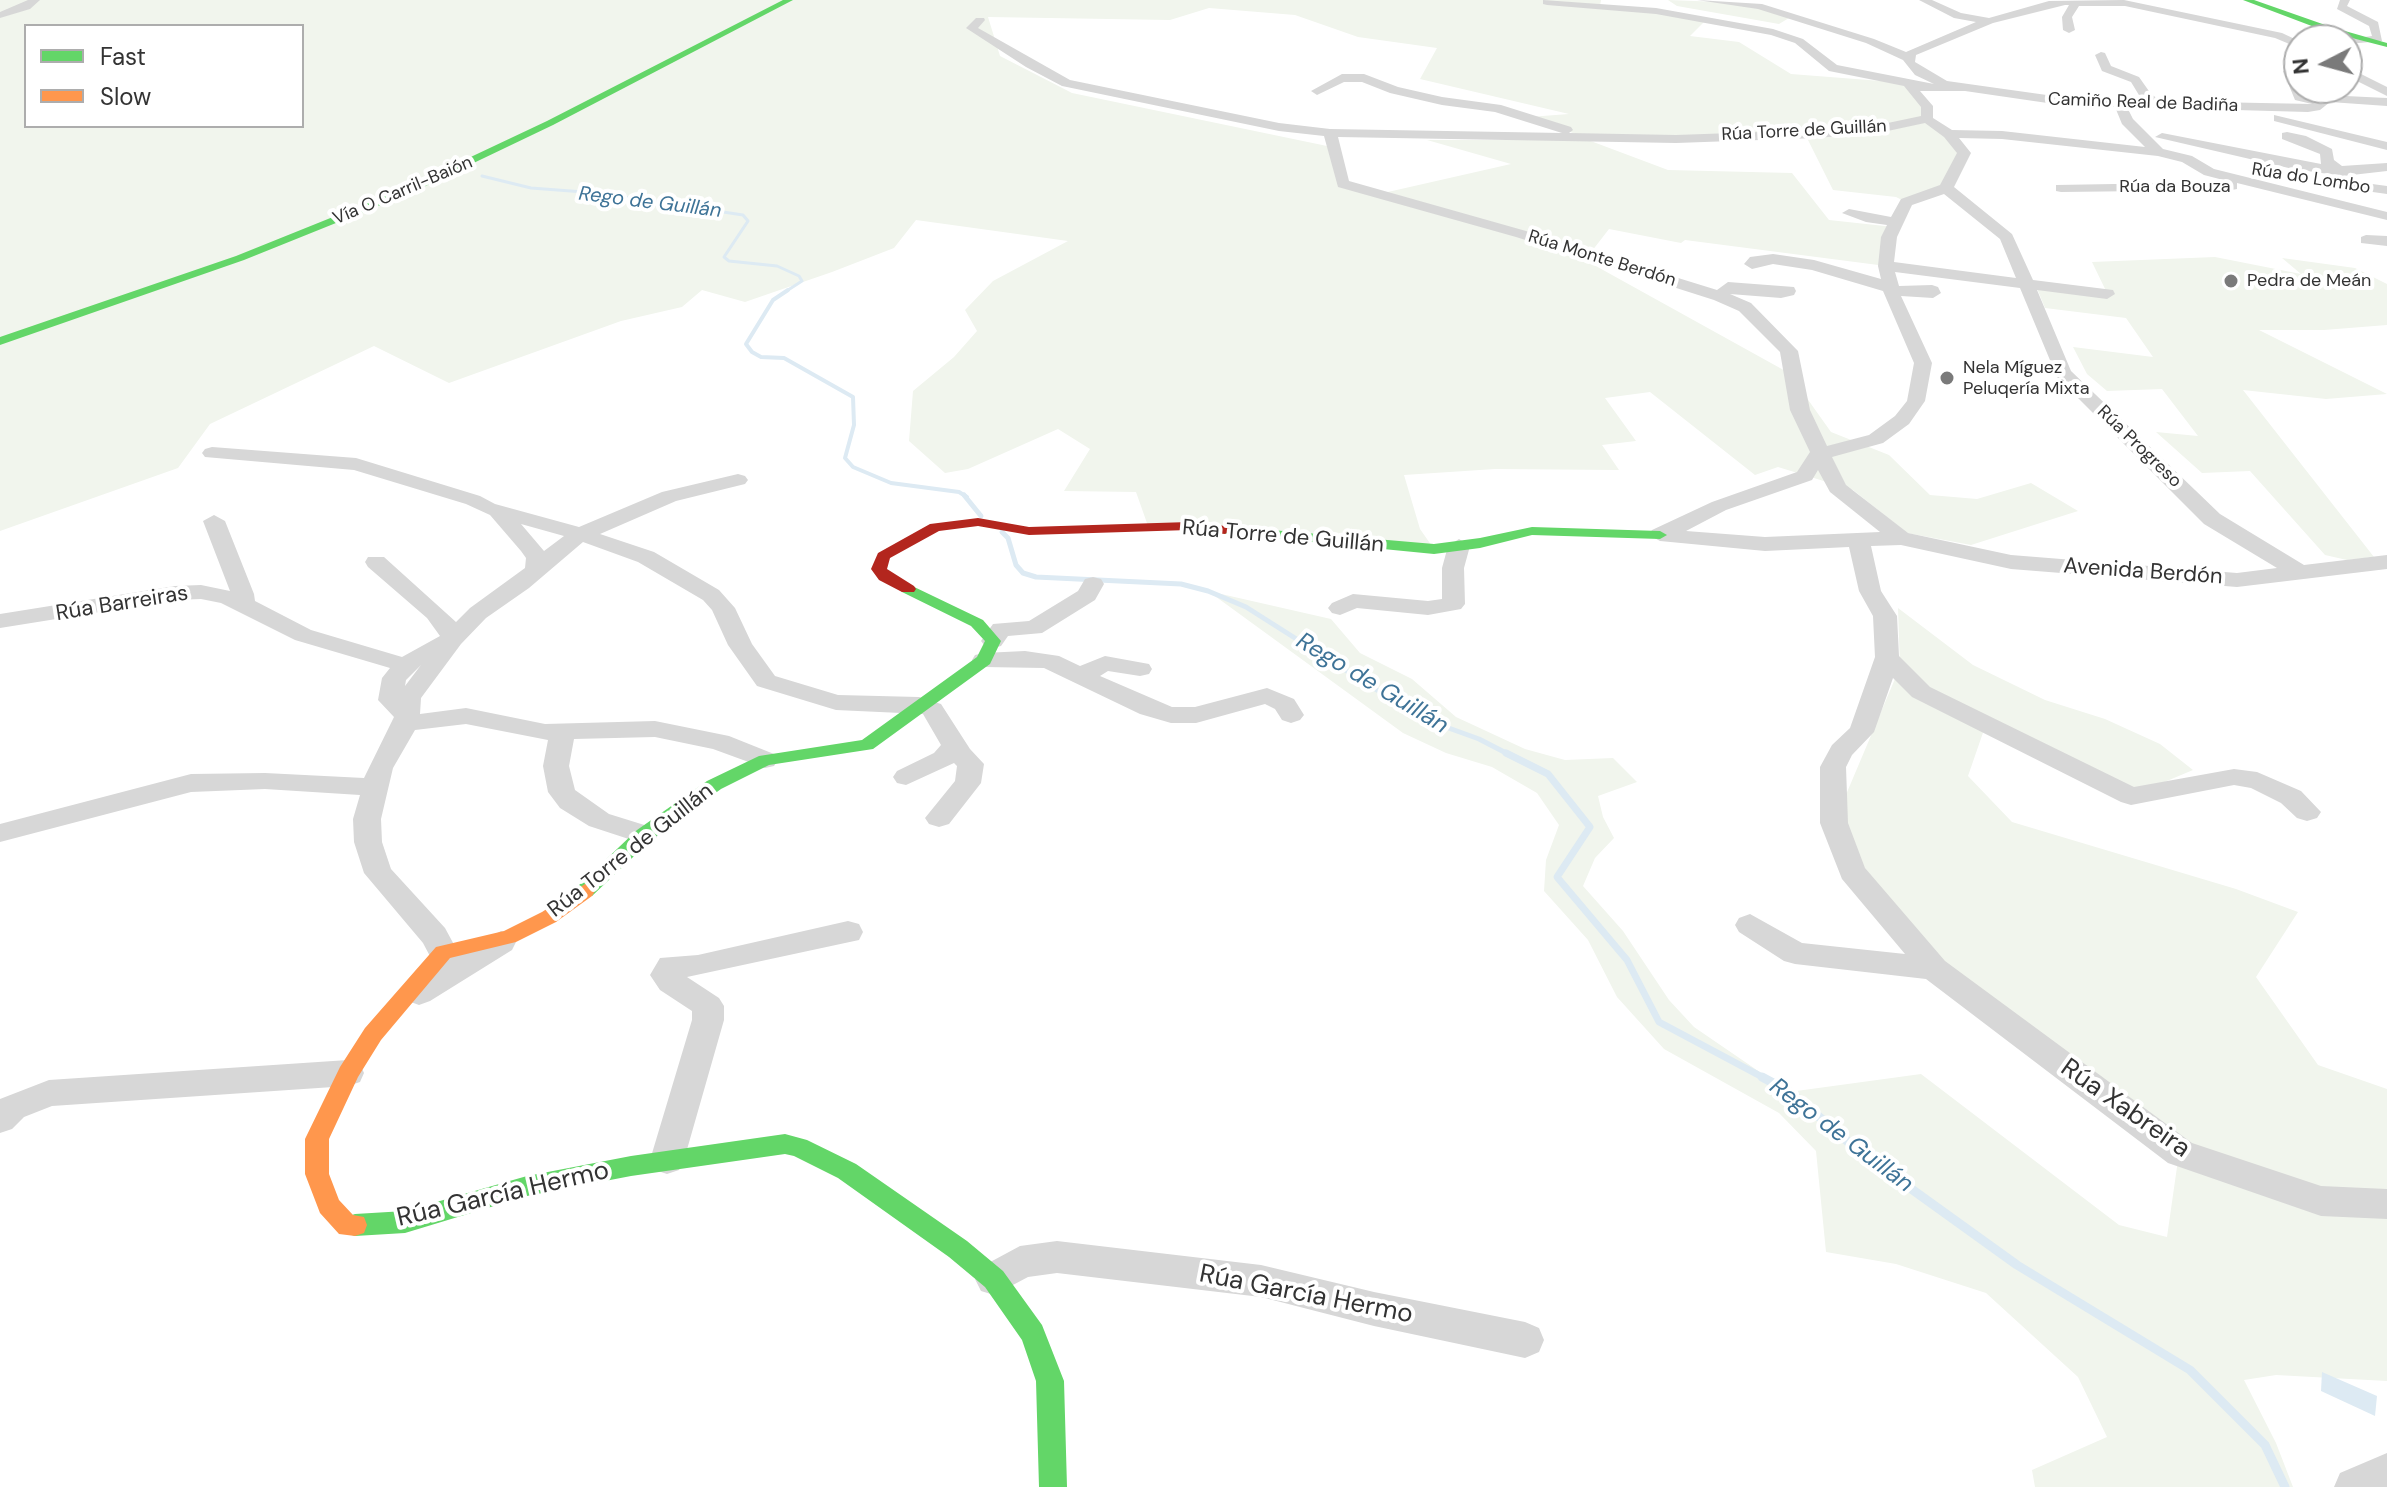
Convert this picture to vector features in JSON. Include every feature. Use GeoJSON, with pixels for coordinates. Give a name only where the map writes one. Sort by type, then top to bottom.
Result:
{"type":"FeatureCollection","features":[{"type":"Feature","properties":{"kind":"main road","name":"Vía O Carril-Baión"},"geometry":{"type":"LineString","coordinates":[[0,341],[240,258],[409,190],[550,123],[789,0]]}},
{"type":"Feature","properties":{"kind":"main road"},"geometry":{"type":"LineString","coordinates":[[2247,0],[2328,29],[2381,41]]}},
{"type":"Feature","properties":{"kind":"main road","name":"Rúa Torre de Guillán"},"geometry":{"type":"LineString","coordinates":[[443,952],[509,937],[549,917],[588,889],[644,835],[714,785],[765,760],[867,745],[988,650],[977,623],[885,577],[879,569],[883,556],[935,527],[978,522],[1029,531],[1062,532],[1189,526],[1434,549],[1532,531],[1660,535]]}},
{"type":"Feature","properties":{"kind":"main road","name":"Rúa García Hermo"},"geometry":{"type":"LineString","coordinates":[[443,952],[373,1034],[348,1073],[317,1139],[317,1174],[329,1206],[348,1226],[405,1222],[527,1186],[667,1160],[785,1144],[799,1147],[847,1171],[958,1249],[994,1279],[1033,1334],[1050,1381],[1053,1487]]}},
{"type":"Feature","properties":{"kind":"street"},"geometry":{"type":"LineString","coordinates":[[0,15],[26,7],[35,0]]}},
{"type":"Feature","properties":{"kind":"street"},"geometry":{"type":"LineString","coordinates":[[1550,0],[1547,2],[1656,11],[1773,32],[1799,41],[1833,68],[1921,86]]}},
{"type":"Feature","properties":{"kind":"street","name":"Camiño Real de Badiña"},"geometry":{"type":"LineString","coordinates":[[1702,0],[1781,12],[1835,28],[1909,58],[1909,63],[1927,77],[1961,88],[2039,100],[2120,105],[2308,108],[2319,104]]}},
{"type":"Feature","properties":{"kind":"street"},"geometry":{"type":"LineString","coordinates":[[1924,0],[1943,11],[1989,21]]}},
{"type":"Feature","properties":{"kind":"street"},"geometry":{"type":"LineString","coordinates":[[2107,0],[2122,4]]}},
{"type":"Feature","properties":{"kind":"street"},"geometry":{"type":"LineString","coordinates":[[2345,0],[2341,7],[2374,24],[2381,41]]}},
{"type":"Feature","properties":{"kind":"street"},"geometry":{"type":"LineString","coordinates":[[1909,58],[1911,53],[1989,21],[2049,4],[2076,2],[2149,3],[2283,37]]}},
{"type":"Feature","properties":{"kind":"street"},"geometry":{"type":"LineString","coordinates":[[2069,30],[2067,17],[2076,2]]}},
{"type":"Feature","properties":{"kind":"street","name":"Rúa Torre de Guillán"},"geometry":{"type":"LineString","coordinates":[[980,20],[971,28],[1030,65],[1066,83],[1279,127],[1330,133],[1676,139],[1817,134],[1883,128],[1927,119]]}},
{"type":"Feature","properties":{"kind":"street"},"geometry":{"type":"LineString","coordinates":[[2101,55],[2106,68],[2135,80],[2146,97],[2158,104]]}},
{"type":"Feature","properties":{"kind":"street"},"geometry":{"type":"LineString","coordinates":[[1317,91],[1342,78],[1364,78],[1394,90],[1529,117],[1584,137]]}},
{"type":"Feature","properties":{"kind":"street"},"geometry":{"type":"LineString","coordinates":[[2363,79],[2387,92]]}},
{"type":"Feature","properties":{"kind":"street"},"geometry":{"type":"LineString","coordinates":[[1901,538],[1837,488],[1821,453],[1851,448],[1876,439],[1902,420],[1916,401],[1923,363],[1891,288],[1886,266],[1889,237],[1906,202],[1946,188],[1964,153],[1949,134],[1927,119],[1927,106],[1910,87],[1961,88]]}},
{"type":"Feature","properties":{"kind":"street","name":"Camiño Real de Badiña"},"geometry":{"type":"LineString","coordinates":[[2363,101],[2387,102]]}},
{"type":"Feature","properties":{"kind":"street","name":"Rúa da Bouza"},"geometry":{"type":"LineString","coordinates":[[2120,105],[2127,121],[2158,152]]}},
{"type":"Feature","properties":{"kind":"street"},"geometry":{"type":"LineString","coordinates":[[2237,107],[2387,146]]}},
{"type":"Feature","properties":{"kind":"street"},"geometry":{"type":"LineString","coordinates":[[2137,130],[2293,165],[2355,186],[2387,201]]}},
{"type":"Feature","properties":{"kind":"street","name":"Rúa Monte Berdón"},"geometry":{"type":"LineString","coordinates":[[1330,133],[1343,184],[1724,292],[1753,304],[1789,351],[1800,410],[1821,453]]}},
{"type":"Feature","properties":{"kind":"street","name":"Rúa da Bouza"},"geometry":{"type":"LineString","coordinates":[[1949,134],[2002,135],[2158,152],[2187,159],[2209,172],[2387,216]]}},
{"type":"Feature","properties":{"kind":"street"},"geometry":{"type":"LineString","coordinates":[[2287,136],[2301,139],[2327,152],[2327,162],[2354,180],[2355,186]]}},
{"type":"Feature","properties":{"kind":"street","name":"Rúa do Lombo"},"geometry":{"type":"LineString","coordinates":[[2187,159],[2387,190]]}},
{"type":"Feature","properties":{"kind":"street"},"geometry":{"type":"LineString","coordinates":[[2293,165],[2338,170],[2387,167]]}},
{"type":"Feature","properties":{"kind":"street","name":"Rúa da Bouza"},"geometry":{"type":"LineString","coordinates":[[2061,188],[2235,186],[2288,191]]}},
{"type":"Feature","properties":{"kind":"street","name":"Rúa Progreso"},"geometry":{"type":"LineString","coordinates":[[1946,188],[2007,237],[2063,373],[2212,519],[2299,572]]}},
{"type":"Feature","properties":{"kind":"street"},"geometry":{"type":"LineString","coordinates":[[1849,213],[1896,222]]}},
{"type":"Feature","properties":{"kind":"street"},"geometry":{"type":"LineString","coordinates":[[2366,240],[2387,241]]}},
{"type":"Feature","properties":{"kind":"street"},"geometry":{"type":"LineString","coordinates":[[1752,264],[1760,259],[1827,268],[1891,288],[1933,293],[1932,290]]}},
{"type":"Feature","properties":{"kind":"street"},"geometry":{"type":"LineString","coordinates":[[1886,266],[2107,294]]}},
{"type":"Feature","properties":{"kind":"street"},"geometry":{"type":"LineString","coordinates":[[1724,292],[1781,293],[1782,287]]}},
{"type":"Feature","properties":{"kind":"street"},"geometry":{"type":"LineString","coordinates":[[212,453],[356,464],[646,557],[711,595],[723,608],[740,645],[766,681],[836,702],[919,705],[932,709],[955,746],[971,764],[968,783],[939,818]]}},
{"type":"Feature","properties":{"kind":"street","name":"Rúa Torre de Guillán"},"geometry":{"type":"LineString","coordinates":[[1660,535],[1719,506],[1805,476],[1814,458],[1821,453]]}},
{"type":"Feature","properties":{"kind":"street"},"geometry":{"type":"LineString","coordinates":[[738,480],[669,496],[581,534],[478,613],[453,639],[408,667],[391,700],[407,718],[466,716],[564,733],[638,729],[684,732],[765,760]]}},
{"type":"Feature","properties":{"kind":"street"},"geometry":{"type":"LineString","coordinates":[[498,511],[502,520],[523,536],[537,558],[536,570]]}},
{"type":"Feature","properties":{"kind":"street"},"geometry":{"type":"LineString","coordinates":[[214,521],[243,594],[243,603]]}},
{"type":"Feature","properties":{"kind":"street","name":"Rúa Torre de Guillán"},"geometry":{"type":"LineString","coordinates":[[1660,535],[1765,544],[1901,538]]}},
{"type":"Feature","properties":{"kind":"street","name":"Avenida Berdón"},"geometry":{"type":"LineString","coordinates":[[1901,538],[2011,562],[2237,580],[2299,572],[2383,568]]}},
{"type":"Feature","properties":{"kind":"street","name":"Rúa Xabreira"},"geometry":{"type":"LineString","coordinates":[[1859,541],[1870,591],[1885,616],[1887,657],[1872,708],[1861,732],[1841,751],[1833,767],[1834,823],[1852,872],[1934,969],[2180,1153],[2321,1201],[2387,1204]]}},
{"type":"Feature","properties":{"kind":"street"},"geometry":{"type":"LineString","coordinates":[[1340,608],[1353,601],[1428,608],[1453,604],[1453,568],[1459,546]]}},
{"type":"Feature","properties":{"kind":"street"},"geometry":{"type":"LineString","coordinates":[[376,562],[435,613],[449,628],[453,639]]}},
{"type":"Feature","properties":{"kind":"street","name":"Rúa Torre de Guillán"},"geometry":{"type":"LineString","coordinates":[[988,650],[1001,629],[1034,628],[1087,595],[1093,584]]}},
{"type":"Feature","properties":{"kind":"street","name":"Rúa Barreiras"},"geometry":{"type":"LineString","coordinates":[[0,621],[175,593],[201,592],[243,603],[303,635],[408,667]]}},
{"type":"Feature","properties":{"kind":"street"},"geometry":{"type":"LineString","coordinates":[[988,650],[1050,661],[1149,709],[1171,715],[1196,715],[1267,695],[1285,704],[1291,715]]}},
{"type":"Feature","properties":{"kind":"street"},"geometry":{"type":"LineString","coordinates":[[1887,657],[1921,692],[2131,796],[2234,777],[2257,780],[2291,797],[2307,812]]}},
{"type":"Feature","properties":{"kind":"street"},"geometry":{"type":"LineString","coordinates":[[1082,675],[1105,663],[1140,669]]}},
{"type":"Feature","properties":{"kind":"street"},"geometry":{"type":"LineString","coordinates":[[408,667],[407,718],[380,768],[372,790],[367,819],[368,842],[378,873],[434,936],[443,952]]}},
{"type":"Feature","properties":{"kind":"street"},"geometry":{"type":"LineString","coordinates":[[564,733],[556,766],[562,792],[570,802],[599,820],[644,835]]}},
{"type":"Feature","properties":{"kind":"street"},"geometry":{"type":"LineString","coordinates":[[906,777],[943,759],[955,746]]}},
{"type":"Feature","properties":{"kind":"street"},"geometry":{"type":"LineString","coordinates":[[0,833],[191,783],[265,781],[360,786],[372,790]]}},
{"type":"Feature","properties":{"kind":"street"},"geometry":{"type":"LineString","coordinates":[[1750,925],[1795,953],[1934,969]]}},
{"type":"Feature","properties":{"kind":"street"},"geometry":{"type":"LineString","coordinates":[[667,1160],[708,1020],[708,1006],[665,975],[671,966],[709,964],[848,932]]}},
{"type":"Feature","properties":{"kind":"street","name":"Rúa García Hermo"},"geometry":{"type":"LineString","coordinates":[[395,1007],[509,937]]}},
{"type":"Feature","properties":{"kind":"street"},"geometry":{"type":"LineString","coordinates":[[0,1119],[12,1108],[49,1093],[348,1073]]}},
{"type":"Feature","properties":{"kind":"street","name":"Rúa García Hermo"},"geometry":{"type":"LineString","coordinates":[[994,1279],[1020,1262],[1057,1257],[1134,1264],[1261,1281],[1374,1309],[1525,1340]]}},
{"type":"Feature","properties":{"kind":"street"},"geometry":{"type":"LineString","coordinates":[[2355,1487],[2387,1473]]}},
{"type":"Feature","properties":{"kind":"shaded area"},"geometry":{"type":"Polygon","coordinates":[[[0,0],[1601,0],[1600,6],[1706,20],[1690,36],[1739,42],[1791,74],[1907,83],[1920,98],[1927,120],[1964,153],[1952,180],[1906,202],[1896,197],[1833,190],[1805,134],[1584,137],[1529,117],[1569,114],[1420,79],[1437,48],[1358,37],[1295,15],[1209,8],[1170,20],[988,17],[1000,56],[1072,93],[1327,146],[1343,184],[1379,194],[1511,164],[1427,140],[1588,140],[1668,170],[1792,173],[1829,220],[1894,227],[1886,266],[1685,240],[1681,243],[1609,229],[1585,260],[1789,373],[1831,432],[1889,455],[1930,495],[1977,499],[2031,483],[2078,511],[1971,545],[1907,533],[1853,490],[1778,467],[1755,475],[1650,392],[1605,398],[1636,441],[1602,445],[1619,470],[1495,469],[1404,475],[1420,529],[1434,549],[1148,526],[1136,492],[1064,491],[1090,449],[1058,429],[968,469],[945,473],[909,441],[913,391],[954,357],[977,331],[965,310],[993,281],[1068,241],[916,220],[894,248],[832,272],[745,302],[702,290],[682,307],[621,321],[449,383],[374,346],[210,424],[178,468],[0,531],[0,0]]]}},
{"type":"Feature","properties":{"kind":"shaded area"},"geometry":{"type":"Polygon","coordinates":[[[1668,0],[1721,2],[1794,15],[1779,24],[1677,6],[1668,0]]]}},
{"type":"Feature","properties":{"kind":"shaded area"},"geometry":{"type":"Polygon","coordinates":[[[2215,257],[2301,274],[2282,258],[2355,268],[2387,284],[2387,325],[2324,330],[2259,330],[2387,394],[2326,399],[2243,390],[2374,557],[2347,560],[2325,555],[2250,471],[2202,473],[2156,432],[2198,436],[2162,389],[2107,391],[2087,374],[2073,347],[2153,357],[2126,318],[2045,308],[2036,286],[2107,293],[2092,262],[2215,257]]]}},
{"type":"Feature","properties":{"kind":"shaded area"},"geometry":{"type":"Polygon","coordinates":[[[1208,591],[1331,619],[1360,653],[1412,679],[1456,717],[1525,749],[1565,760],[1613,758],[1637,782],[1598,796],[1603,817],[1614,838],[1595,858],[1583,886],[1623,931],[1669,1000],[1694,1027],[1789,1092],[1921,1074],[2119,1225],[2167,1237],[2179,1153],[1934,969],[1834,823],[1900,667],[1898,608],[1973,665],[2045,700],[2105,719],[2160,744],[2193,770],[2131,796],[1986,724],[1968,776],[2012,822],[2236,889],[2298,912],[2256,977],[2318,1065],[2387,1089],[2387,1381],[2276,1375],[2244,1380],[2276,1443],[2293,1487],[2035,1487],[2032,1470],[2107,1437],[2078,1377],[1986,1293],[1896,1264],[1826,1252],[1816,1151],[1779,1113],[1664,1049],[1617,997],[1588,940],[1544,891],[1546,860],[1559,825],[1537,793],[1492,767],[1446,753],[1403,733],[1208,591]]]}},
{"type":"Feature","properties":{"kind":"shaded area"},"geometry":{"type":"Polygon","coordinates":[[[2322,1372],[2377,1396],[2375,1416],[2321,1391],[2322,1372]]]}},
{"type":"Feature","properties":{"kind":"waterway","name":"Rego de Guillán"},"geometry":{"type":"LineString","coordinates":[[482,176],[531,188],[597,193],[743,215],[748,221],[724,257],[729,261],[777,266],[799,276],[802,281],[785,292]]}},
{"type":"Feature","properties":{"kind":"waterway","name":"Rego de Guillán"},"geometry":{"type":"LineString","coordinates":[[785,292],[773,300],[746,344],[761,357],[784,358],[853,397],[854,425],[845,458],[853,467],[891,483],[964,495]]}},
{"type":"Feature","properties":{"kind":"waterway","name":"Rego de Guillán"},"geometry":{"type":"LineString","coordinates":[[964,495],[981,516]]}},
{"type":"Feature","properties":{"kind":"waterway","name":"Rego de Guillán"},"geometry":{"type":"LineString","coordinates":[[1002,532],[1008,538],[1016,565],[1023,573],[1036,577],[1181,584],[1208,591],[1246,607],[1421,718],[1479,739],[1510,755]]}},
{"type":"Feature","properties":{"kind":"waterway","name":"Rego de Guillán"},"geometry":{"type":"LineString","coordinates":[[1506,753],[1510,755]]}},
{"type":"Feature","properties":{"kind":"waterway","name":"Rego de Guillán"},"geometry":{"type":"LineString","coordinates":[[1510,755],[1548,774],[1590,827],[1557,877],[1627,960],[1659,1022],[1766,1079]]}},
{"type":"Feature","properties":{"kind":"waterway","name":"Rego de Guillán"},"geometry":{"type":"LineString","coordinates":[[1762,1077],[1790,1092],[1860,1152],[2017,1265],[2190,1370],[2265,1445],[2285,1487]]}},
{"type":"Feature","properties":{"kind":"traffic: fast"},"geometry":{"type":"LineString","coordinates":[[0,341],[240,258],[409,190],[550,123],[789,0]]}},
{"type":"Feature","properties":{"kind":"traffic: fast"},"geometry":{"type":"LineString","coordinates":[[2247,0],[2328,29],[2387,45]]}},
{"type":"Feature","properties":{"kind":"traffic: fast"},"geometry":{"type":"LineString","coordinates":[[1225,530],[1434,549],[1480,543],[1532,531],[1660,535]]}},
{"type":"Feature","properties":{"kind":"traffic: fast"},"geometry":{"type":"LineString","coordinates":[[585,891],[644,835],[714,785],[765,760],[867,745],[984,660],[993,641],[977,623],[908,589]]}},
{"type":"Feature","properties":{"kind":"traffic: fast"},"geometry":{"type":"LineString","coordinates":[[355,1225],[405,1222],[527,1186],[631,1166],[785,1144],[799,1147],[847,1171],[958,1249],[994,1279],[1033,1334],[1050,1381],[1053,1487]]}},
{"type":"Feature","properties":{"kind":"traffic: slow"},"geometry":{"type":"LineString","coordinates":[[355,1225],[348,1226],[329,1206],[317,1174],[317,1139],[348,1073],[373,1034],[443,952],[509,937],[549,917],[585,891]]}},
{"type":"Feature","properties":{"kind":"traffic: jam"},"geometry":{"type":"LineString","coordinates":[[908,589],[885,577],[879,569],[883,556],[935,527],[978,522],[1029,531],[1189,526],[1225,530]]}},
{"type":"Feature","properties":{"kind":"place","name":"Pedra de Meán"},"geometry":{"type":"Point","coordinates":[2231,281]}},
{"type":"Feature","properties":{"kind":"place","name":"Nela Míguez Peluqería Mixta"},"geometry":{"type":"Point","coordinates":[1947,378]}}]}
